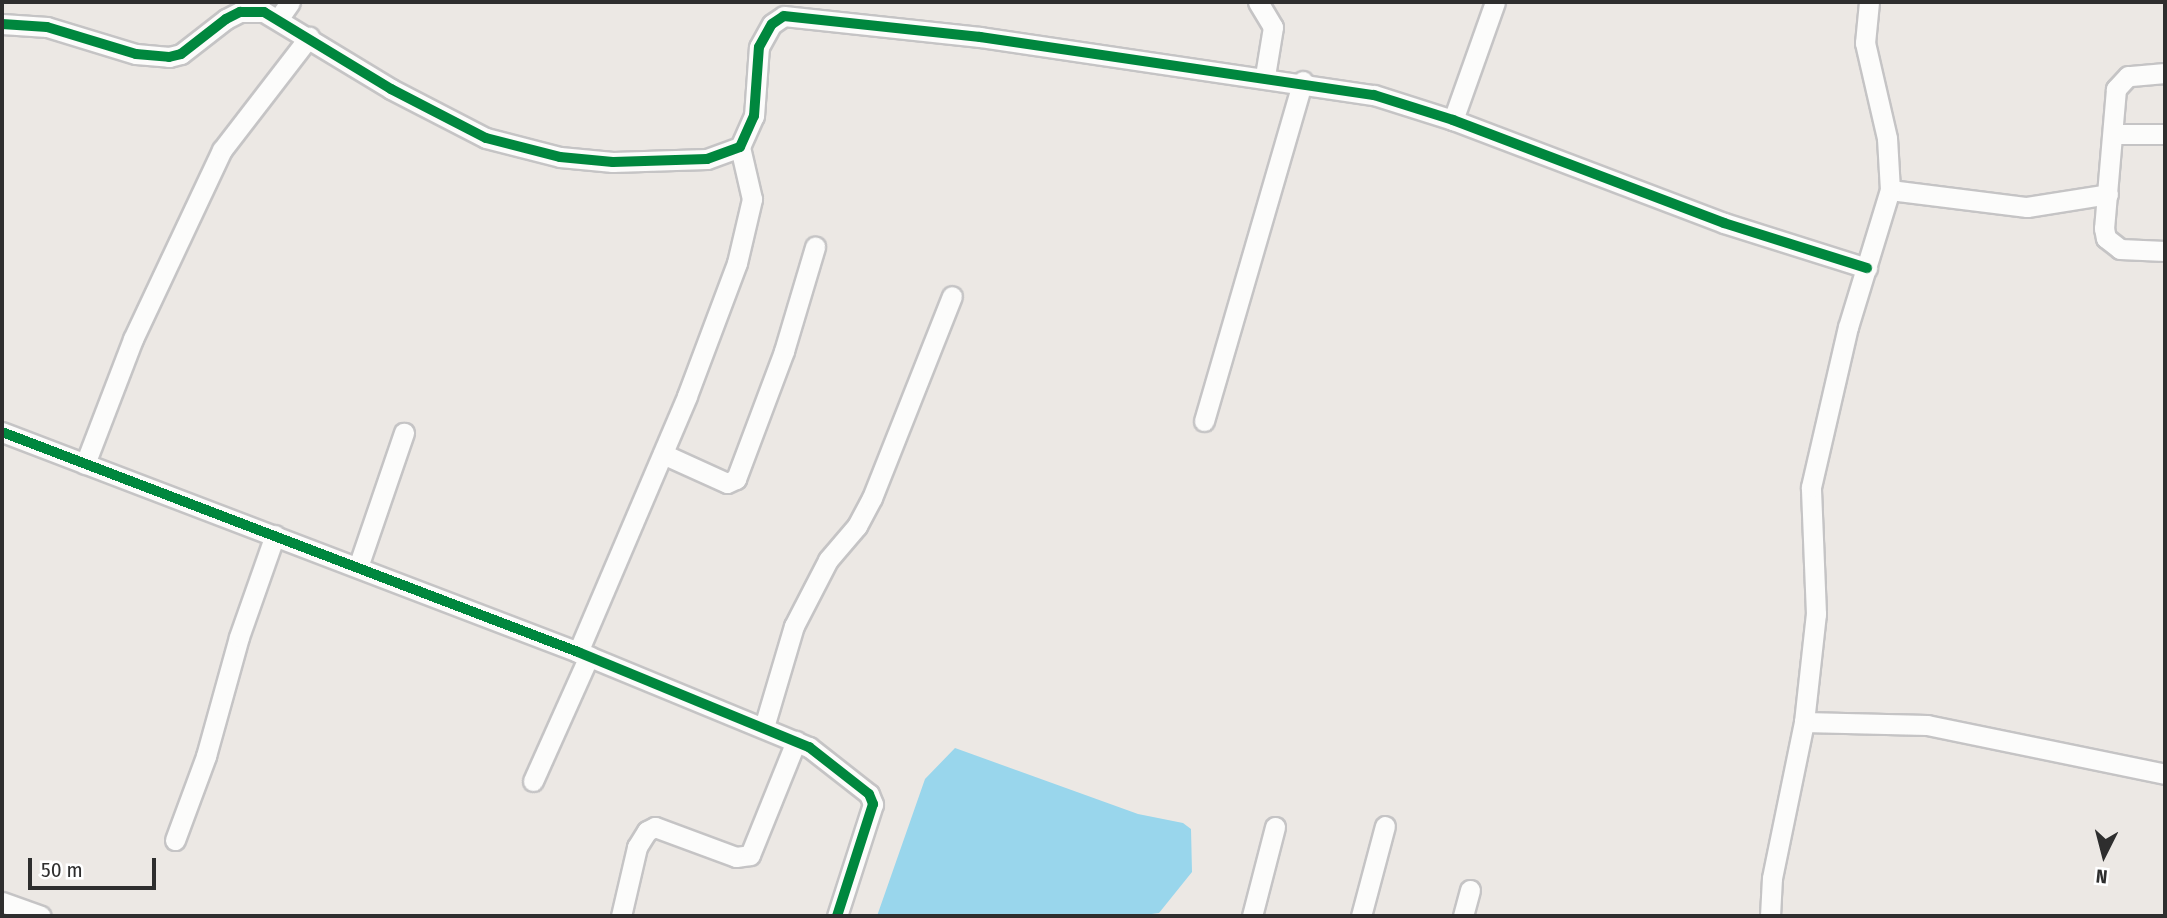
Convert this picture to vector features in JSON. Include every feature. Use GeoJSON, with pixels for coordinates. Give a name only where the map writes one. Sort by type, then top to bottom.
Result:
{"type":"FeatureCollection","features":[{"type":"Feature","properties":{"kind":"street"},"geometry":{"type":"LineString","coordinates":[[279,18],[290,2]]}},
{"type":"Feature","properties":{"kind":"street"},"geometry":{"type":"LineString","coordinates":[[1258,2],[1273,27],[1265,76]]}},
{"type":"Feature","properties":{"kind":"street"},"geometry":{"type":"LineString","coordinates":[[1770,916],[1778,841],[1804,722],[1816,614],[1811,487],[1848,327],[1890,190],[1887,138],[1865,43],[1869,2]]}},
{"type":"Feature","properties":{"kind":"street"},"geometry":{"type":"LineString","coordinates":[[1453,120],[1489,4]]}},
{"type":"Feature","properties":{"kind":"street"},"geometry":{"type":"LineString","coordinates":[[2,24],[47,27],[155,57],[181,54],[240,12],[253,10],[279,18],[391,89],[486,138],[516,148],[613,162],[707,159],[740,147]]}},
{"type":"Feature","properties":{"kind":"street"},"geometry":{"type":"LineString","coordinates":[[533,781],[720,309],[747,225],[752,199],[740,147],[754,116],[759,47],[772,24],[785,16],[1303,81],[1374,95],[1453,120],[1652,198],[1867,268]]}},
{"type":"Feature","properties":{"kind":"street"},"geometry":{"type":"LineString","coordinates":[[85,464],[133,339],[222,150],[309,37]]}},
{"type":"Feature","properties":{"kind":"street"},"geometry":{"type":"LineString","coordinates":[[2165,73],[2142,73],[2120,81],[2104,228],[2111,244],[2165,251]]}},
{"type":"Feature","properties":{"kind":"street"},"geometry":{"type":"LineString","coordinates":[[1204,421],[1303,81]]}},
{"type":"Feature","properties":{"kind":"street"},"geometry":{"type":"LineString","coordinates":[[2114,134],[2165,134]]}},
{"type":"Feature","properties":{"kind":"street"},"geometry":{"type":"LineString","coordinates":[[1890,190],[2026,207],[2108,194]]}},
{"type":"Feature","properties":{"kind":"street"},"geometry":{"type":"LineString","coordinates":[[663,454],[727,482],[736,479],[784,351],[815,247]]}},
{"type":"Feature","properties":{"kind":"street"},"geometry":{"type":"LineString","coordinates":[[764,727],[794,626],[828,560],[857,526],[872,498],[952,296]]}},
{"type":"Feature","properties":{"kind":"street"},"geometry":{"type":"LineString","coordinates":[[2,432],[583,654],[796,741],[869,794],[873,804],[837,916]]}},
{"type":"Feature","properties":{"kind":"street"},"geometry":{"type":"LineString","coordinates":[[358,567],[404,433]]}},
{"type":"Feature","properties":{"kind":"street"},"geometry":{"type":"LineString","coordinates":[[175,840],[206,756],[239,637],[275,535]]}},
{"type":"Feature","properties":{"kind":"street"},"geometry":{"type":"LineString","coordinates":[[1804,722],[1927,725],[2165,774]]}},
{"type":"Feature","properties":{"kind":"street"},"geometry":{"type":"LineString","coordinates":[[625,915],[637,848],[647,831],[655,827],[736,856],[750,855],[796,741]]}},
{"type":"Feature","properties":{"kind":"street"},"geometry":{"type":"LineString","coordinates":[[1252,916],[1275,827]]}},
{"type":"Feature","properties":{"kind":"street"},"geometry":{"type":"LineString","coordinates":[[1361,916],[1385,827]]}},
{"type":"Feature","properties":{"kind":"street"},"geometry":{"type":"LineString","coordinates":[[1463,916],[1471,890]]}},
{"type":"Feature","properties":{"kind":"street"},"geometry":{"type":"LineString","coordinates":[[2,902],[41,916]]}},
{"type":"Feature","properties":{"kind":"water"},"geometry":{"type":"Polygon","coordinates":[[[955,748],[1138,814],[1183,823],[1191,829],[1192,872],[1159,913],[1137,916],[877,916],[925,779],[955,748]]]}},
{"type":"Feature","properties":{"kind":"cycle path"},"geometry":{"type":"LineString","coordinates":[[2,24],[47,27],[136,54],[169,57],[181,54],[226,19],[240,12],[264,12],[391,89],[486,138],[560,157],[613,162],[707,159],[740,147],[754,116],[759,47],[772,24],[784,16],[980,37],[1374,95],[1453,120],[1724,223],[1867,268]]}},
{"type":"Feature","properties":{"kind":"cycle path"},"geometry":{"type":"LineString","coordinates":[[2,432],[578,652],[809,747],[869,794],[873,804],[837,916]]}}]}
